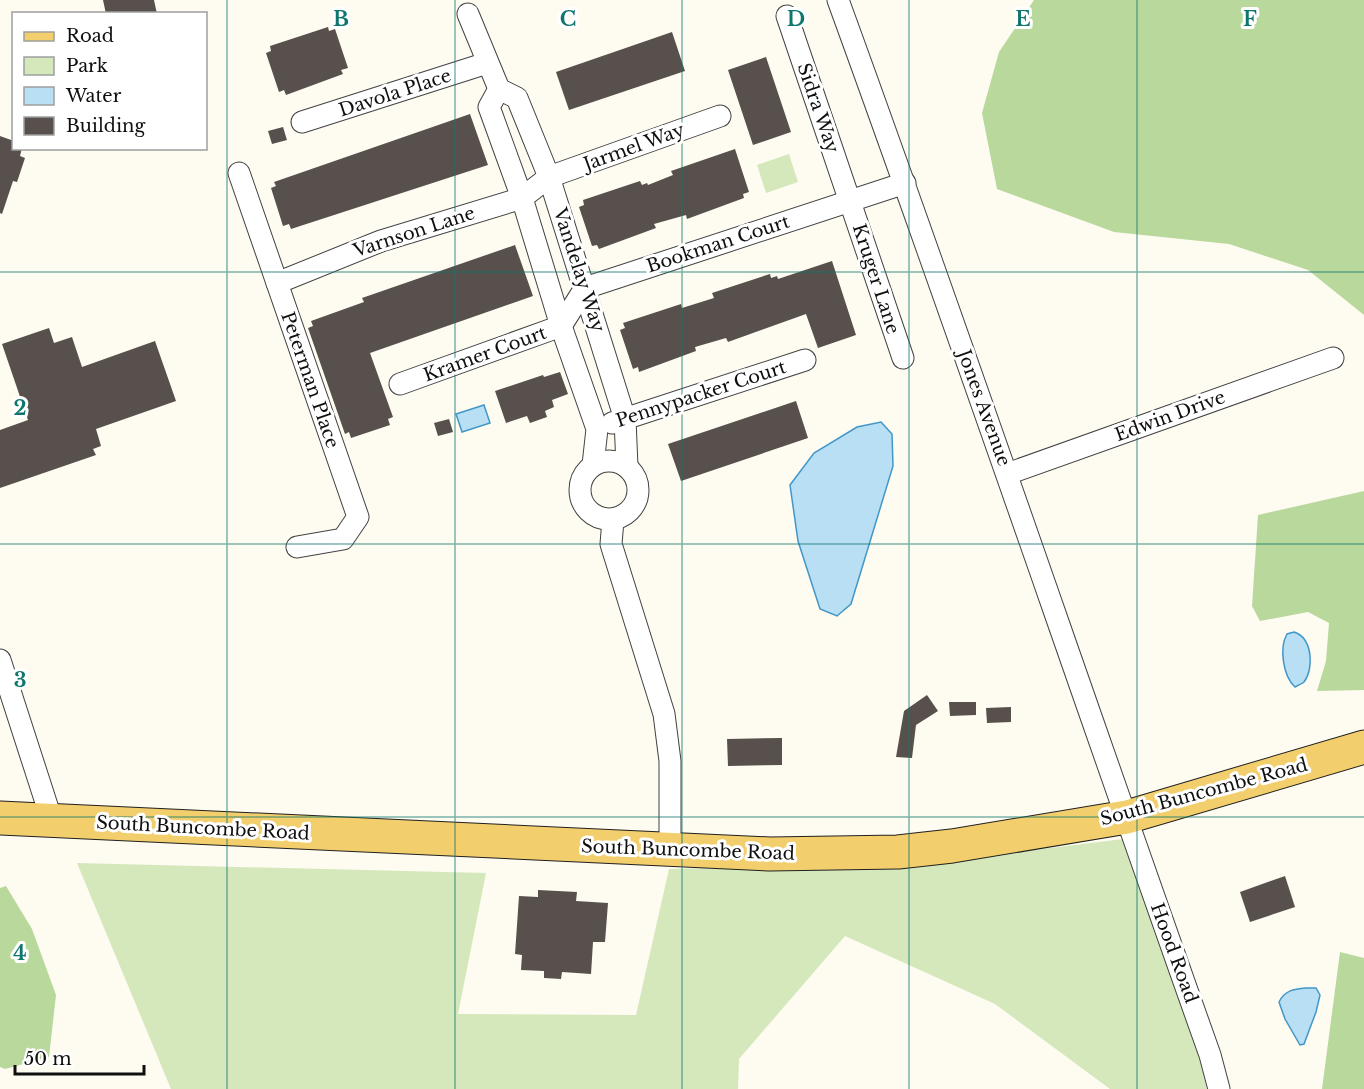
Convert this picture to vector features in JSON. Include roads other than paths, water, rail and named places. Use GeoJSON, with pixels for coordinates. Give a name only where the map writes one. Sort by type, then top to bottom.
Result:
{"type":"FeatureCollection","features":[{"type":"Feature","properties":{"kind":"main road","name":"South Buncombe Road"},"geometry":{"type":"LineString","coordinates":[[0,818],[670,850],[782,854],[898,852],[952,846],[1127,817],[1362,748]]}},
{"type":"Feature","properties":{"kind":"street","name":"Jones Avenue"},"geometry":{"type":"LineString","coordinates":[[838,0],[905,183],[1127,817]]}},
{"type":"Feature","properties":{"kind":"street","name":"Vandelay Way"},"geometry":{"type":"LineString","coordinates":[[468,14],[499,89],[517,98],[549,177],[625,419],[627,467]]}},
{"type":"Feature","properties":{"kind":"street","name":"Sidra Way"},"geometry":{"type":"LineString","coordinates":[[787,16],[850,199]]}},
{"type":"Feature","properties":{"kind":"street","name":"Davola Place"},"geometry":{"type":"LineString","coordinates":[[302,122],[487,63]]}},
{"type":"Feature","properties":{"kind":"street","name":"Vandelay Way"},"geometry":{"type":"LineString","coordinates":[[499,89],[489,107],[522,198],[561,326],[597,429],[593,465]]}},
{"type":"Feature","properties":{"kind":"street","name":"Jarmel Way"},"geometry":{"type":"LineString","coordinates":[[549,177],[720,116]]}},
{"type":"Feature","properties":{"kind":"street","name":"Peterman Place"},"geometry":{"type":"LineString","coordinates":[[239,173],[358,517],[343,539],[297,547]]}},
{"type":"Feature","properties":{"kind":"street","name":"Varnson Lane"},"geometry":{"type":"LineString","coordinates":[[277,283],[381,241],[522,198],[549,177]]}},
{"type":"Feature","properties":{"kind":"street","name":"Bookman Court"},"geometry":{"type":"LineString","coordinates":[[585,288],[850,199],[905,183]]}},
{"type":"Feature","properties":{"kind":"street","name":"Kruger Lane"},"geometry":{"type":"LineString","coordinates":[[850,199],[903,358]]}},
{"type":"Feature","properties":{"kind":"street","name":"Kramer Court"},"geometry":{"type":"LineString","coordinates":[[400,384],[561,326],[585,288]]}},
{"type":"Feature","properties":{"kind":"street","name":"Edwin Drive"},"geometry":{"type":"LineString","coordinates":[[1007,474],[1333,358]]}},
{"type":"Feature","properties":{"kind":"street","name":"Pennypacker Court"},"geometry":{"type":"LineString","coordinates":[[597,429],[806,360]]}},
{"type":"Feature","properties":{"kind":"street"},"geometry":{"type":"LineString","coordinates":[[610,461],[627,467],[638,483],[636,502],[630,511],[613,520],[594,516],[586,509],[579,490],[586,472],[593,465],[610,461]]}},
{"type":"Feature","properties":{"kind":"street"},"geometry":{"type":"LineString","coordinates":[[613,520],[611,544],[664,714],[670,761],[670,850]]}},
{"type":"Feature","properties":{"kind":"street"},"geometry":{"type":"LineString","coordinates":[[0,660],[52,821]]}},
{"type":"Feature","properties":{"kind":"street","name":"Hood Road"},"geometry":{"type":"LineString","coordinates":[[1127,817],[1210,1055],[1219,1089]]}},
{"type":"Feature","properties":{"kind":"water"},"geometry":{"type":"Polygon","coordinates":[[[484,405],[490,423],[462,432],[456,414],[484,405]]]}},
{"type":"Feature","properties":{"kind":"water"},"geometry":{"type":"Polygon","coordinates":[[[881,422],[892,434],[893,466],[851,604],[837,616],[820,609],[798,541],[790,485],[814,453],[857,427],[881,422]]]}},
{"type":"Feature","properties":{"kind":"water"},"geometry":{"type":"Polygon","coordinates":[[[1294,632],[1305,641],[1310,654],[1307,676],[1304,682],[1295,687],[1285,669],[1283,654],[1287,634],[1294,632]]]}},
{"type":"Feature","properties":{"kind":"water"},"geometry":{"type":"Polygon","coordinates":[[[1316,988],[1320,995],[1304,1044],[1300,1045],[1285,1019],[1279,1002],[1290,991],[1316,988]]]}}]}
